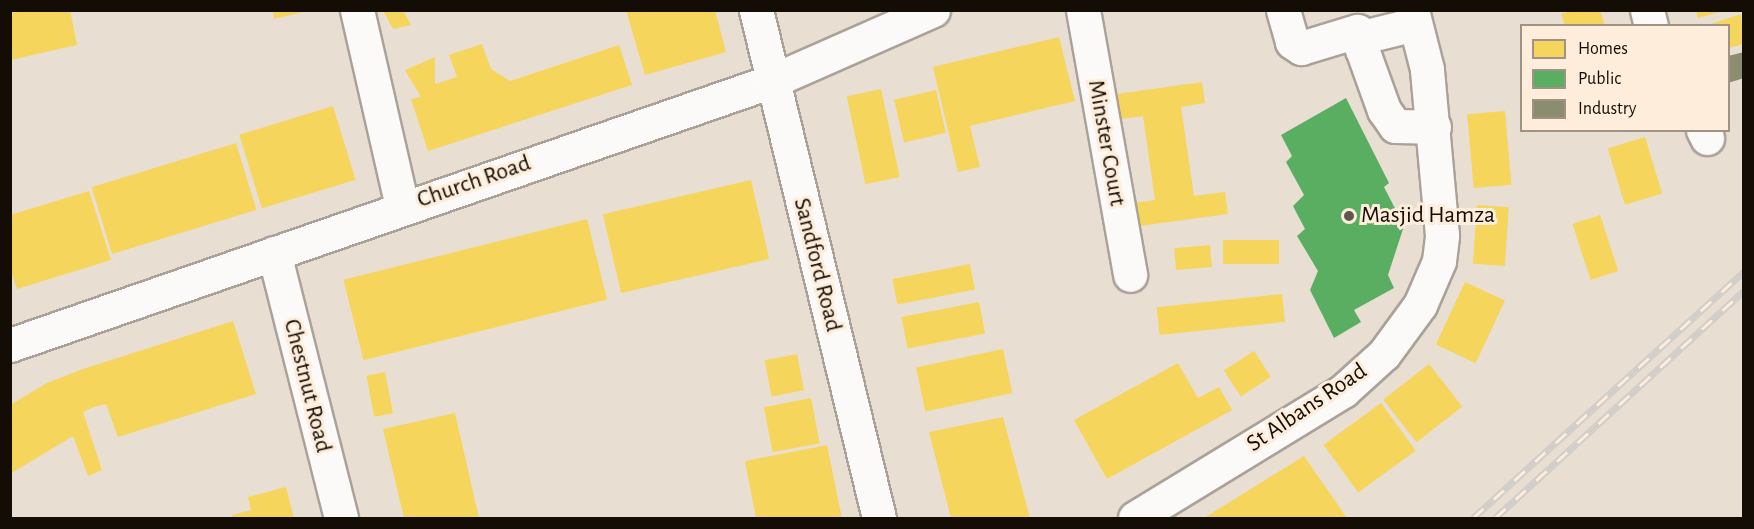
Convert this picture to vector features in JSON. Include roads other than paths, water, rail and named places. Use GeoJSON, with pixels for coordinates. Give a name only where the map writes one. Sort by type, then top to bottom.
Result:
{"type":"FeatureCollection","features":[{"type":"Feature","properties":{"kind":"street"},"geometry":{"type":"LineString","coordinates":[[357,10],[402,206]]}},
{"type":"Feature","properties":{"kind":"street","name":"Sandford Road"},"geometry":{"type":"LineString","coordinates":[[756,10],[879,519]]}},
{"type":"Feature","properties":{"kind":"street","name":"Church Road"},"geometry":{"type":"LineString","coordinates":[[10,345],[402,206],[772,81],[933,10]]}},
{"type":"Feature","properties":{"kind":"street","name":"Minster Court"},"geometry":{"type":"LineString","coordinates":[[1083,10],[1130,275]]}},
{"type":"Feature","properties":{"kind":"street"},"geometry":{"type":"LineString","coordinates":[[1283,10],[1292,42],[1301,48],[1359,26],[1414,17]]}},
{"type":"Feature","properties":{"kind":"street","name":"St Albans Road"},"geometry":{"type":"LineString","coordinates":[[1136,519],[1342,391],[1384,354],[1407,326],[1431,285],[1438,261],[1441,225],[1427,69],[1414,17]]}},
{"type":"Feature","properties":{"kind":"street"},"geometry":{"type":"LineString","coordinates":[[1359,26],[1362,49],[1384,110],[1395,126],[1434,127]]}},
{"type":"Feature","properties":{"kind":"street","name":"Chestnut Road"},"geometry":{"type":"LineString","coordinates":[[274,253],[341,519]]}},
{"type":"Feature","properties":{"kind":"railway"},"geometry":{"type":"LineString","coordinates":[[1473,518],[1744,271]]}},
{"type":"Feature","properties":{"kind":"railway"},"geometry":{"type":"LineString","coordinates":[[1495,518],[1744,291]]}},
{"type":"Feature","properties":{"kind":"place","name":"Masjid Hamza"},"geometry":{"type":"Point","coordinates":[1349,216]}}]}
